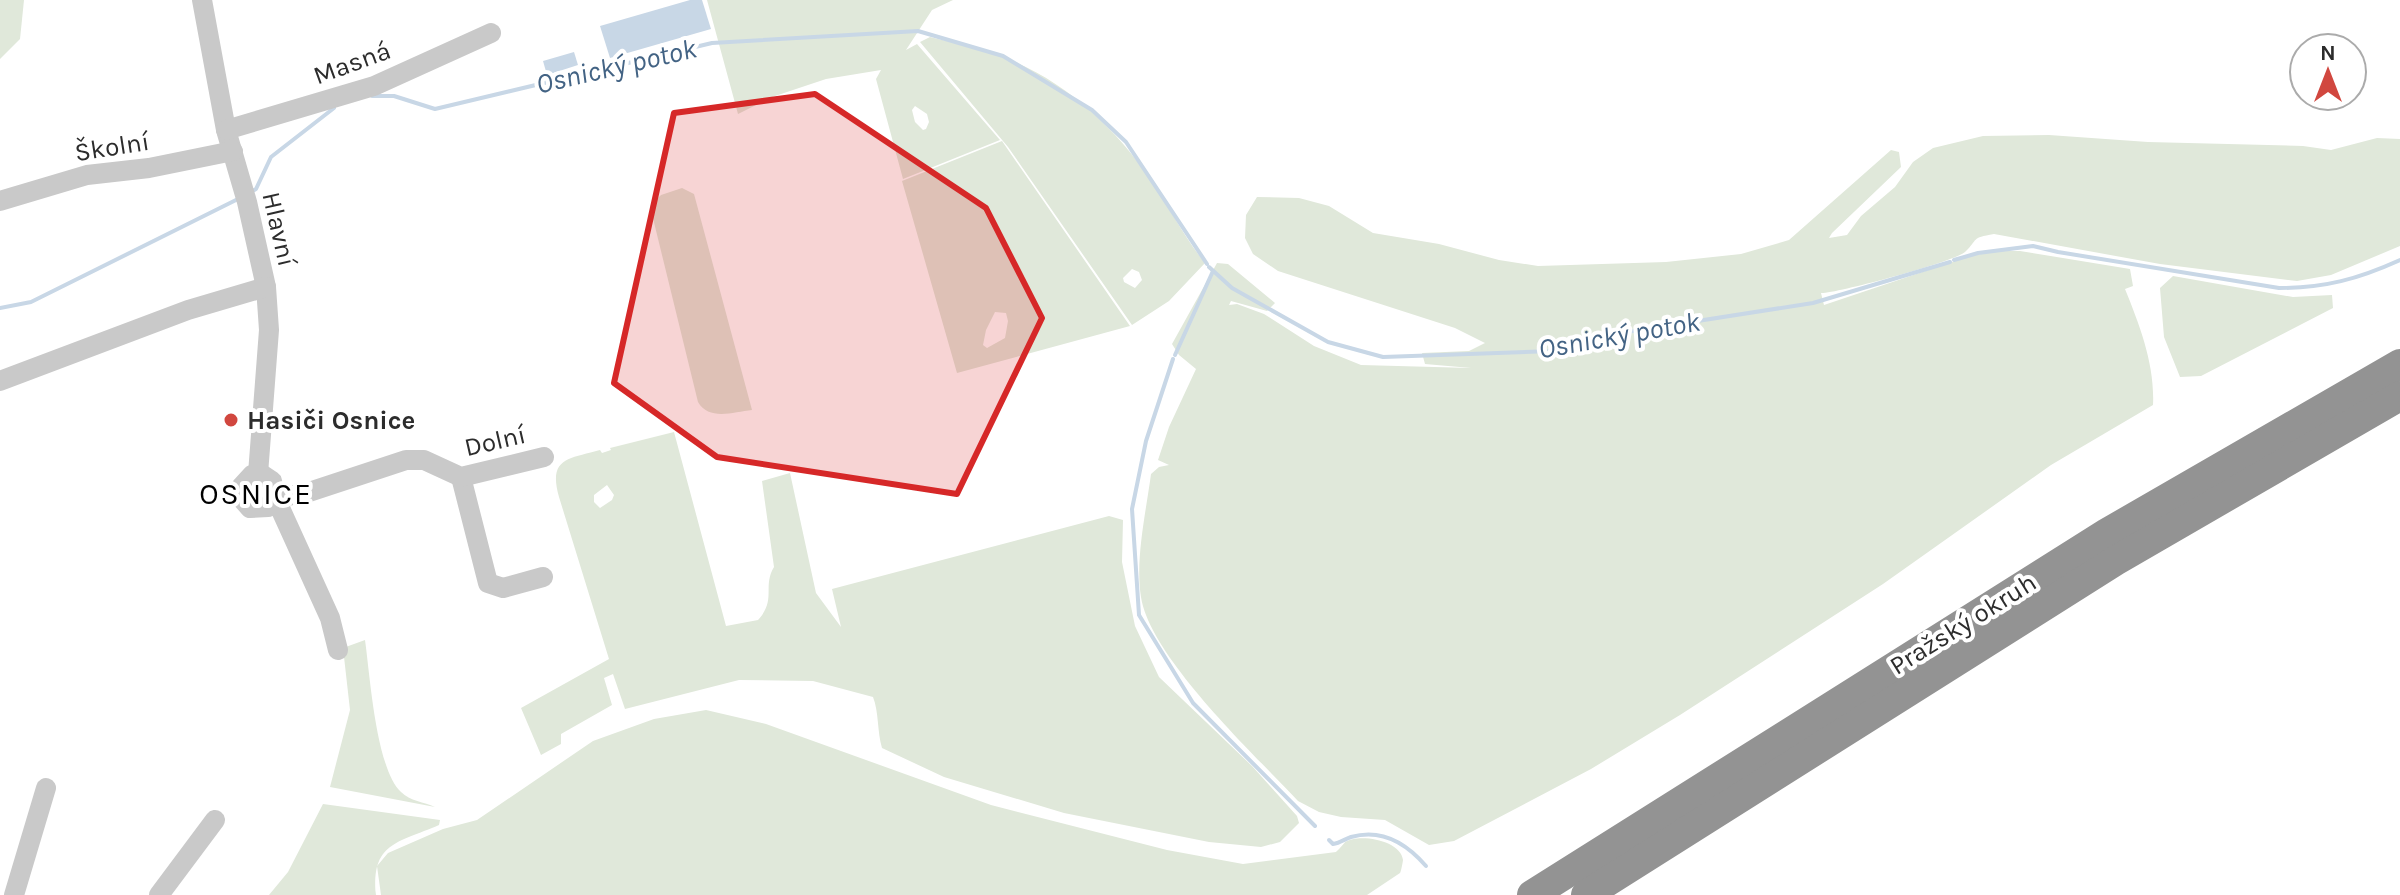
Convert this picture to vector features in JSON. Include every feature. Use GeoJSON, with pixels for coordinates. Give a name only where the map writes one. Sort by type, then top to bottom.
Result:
{"type":"FeatureCollection","features":[{"type":"Feature","properties":{"kind":"highway","name":"Pražský okruh"},"geometry":{"type":"LineString","coordinates":[[1532,895],[2107,533],[2400,364]]}},
{"type":"Feature","properties":{"kind":"highway","name":"Pražský okruh"},"geometry":{"type":"LineString","coordinates":[[1586,895],[2115,561],[2400,396]]}},
{"type":"Feature","properties":{"kind":"street","name":"Hlavní"},"geometry":{"type":"LineString","coordinates":[[0,381],[188,310],[266,287],[245,193],[226,130],[202,0]]}},
{"type":"Feature","properties":{"kind":"street","name":"Masná"},"geometry":{"type":"LineString","coordinates":[[226,130],[374,86],[491,33]]}},
{"type":"Feature","properties":{"kind":"street","name":"Školní"},"geometry":{"type":"LineString","coordinates":[[0,201],[87,175],[149,168],[233,151]]}},
{"type":"Feature","properties":{"kind":"street"},"geometry":{"type":"LineString","coordinates":[[258,474],[269,330],[266,287]]}},
{"type":"Feature","properties":{"kind":"street","name":"Dolní"},"geometry":{"type":"LineString","coordinates":[[275,497],[303,494],[406,460],[424,460],[461,477],[544,457]]}},
{"type":"Feature","properties":{"kind":"street"},"geometry":{"type":"LineString","coordinates":[[275,497],[262,509],[250,508],[245,504],[241,487],[247,478],[258,474],[272,481],[275,497],[330,618],[338,650]]}},
{"type":"Feature","properties":{"kind":"street"},"geometry":{"type":"LineString","coordinates":[[461,477],[488,583],[503,588],[543,577]]}},
{"type":"Feature","properties":{"kind":"street"},"geometry":{"type":"LineString","coordinates":[[14,895],[46,788]]}},
{"type":"Feature","properties":{"kind":"street"},"geometry":{"type":"LineString","coordinates":[[159,895],[215,820]]}},
{"type":"Feature","properties":{"kind":"highlighted area"},"geometry":{"type":"Polygon","coordinates":[[[815,94],[986,208],[1042,318],[957,494],[717,457],[614,383],[674,113],[815,94]]]}},
{"type":"Feature","properties":{"kind":"shaded area"},"geometry":{"type":"Polygon","coordinates":[[[0,0],[24,0],[20,39],[0,59],[0,0]]]}},
{"type":"Feature","properties":{"kind":"shaded area"},"geometry":{"type":"Polygon","coordinates":[[[707,0],[953,0],[932,10],[906,50],[917,44],[1000,140],[903,179],[876,79],[881,70],[826,79],[772,97],[738,114],[707,0]],[[915,106],[912,110],[915,122],[923,130],[929,122],[927,114],[915,106]]]}},
{"type":"Feature","properties":{"kind":"shaded area"},"geometry":{"type":"Polygon","coordinates":[[[930,37],[992,53],[1024,66],[1066,91],[1103,123],[1136,160],[1205,263],[1169,301],[1132,325],[1008,147],[920,42],[930,37]],[[1132,269],[1123,278],[1124,282],[1135,288],[1142,280],[1139,272],[1132,269]]]}},
{"type":"Feature","properties":{"kind":"shaded area"},"geometry":{"type":"Polygon","coordinates":[[[2049,135],[2148,142],[2303,146],[2331,150],[2377,138],[2400,139],[2400,246],[2331,275],[2297,281],[2160,264],[1994,234],[1978,238],[1965,252],[1941,262],[1870,283],[1821,293],[1824,305],[1970,256],[1998,251],[2020,251],[2130,269],[2133,286],[2125,289],[2149,360],[2153,405],[2051,465],[1883,584],[1680,715],[1591,769],[1454,841],[1429,845],[1385,820],[1341,817],[1319,812],[1298,801],[1207,704],[1163,648],[1141,597],[1139,567],[1144,520],[1151,474],[1159,467],[1169,465],[1158,460],[1169,427],[1196,369],[1179,355],[1172,344],[1217,263],[1228,264],[1275,303],[1267,311],[1231,301],[1229,305],[1237,304],[1264,314],[1314,346],[1361,365],[1471,368],[1425,364],[1422,353],[1469,351],[1485,343],[1455,328],[1278,271],[1253,254],[1245,238],[1246,215],[1257,197],[1299,198],[1329,206],[1373,233],[1439,244],[1499,260],[1538,266],[1666,262],[1741,254],[1789,240],[1891,150],[1899,152],[1901,167],[1829,238],[1847,235],[1861,216],[1895,187],[1913,162],[1933,148],[1983,136],[2049,135]]]}},
{"type":"Feature","properties":{"kind":"shaded area"},"geometry":{"type":"Polygon","coordinates":[[[1002,141],[1130,326],[957,373],[902,181],[1002,141]],[[995,312],[986,330],[983,345],[987,348],[1005,338],[1006,313],[995,312]]]}},
{"type":"Feature","properties":{"kind":"shaded area"},"geometry":{"type":"Polygon","coordinates":[[[682,188],[694,194],[752,410],[708,412],[698,402],[650,206],[661,195],[682,188]]]}},
{"type":"Feature","properties":{"kind":"shaded area"},"geometry":{"type":"Polygon","coordinates":[[[2173,276],[2293,297],[2332,295],[2333,308],[2201,376],[2180,377],[2164,337],[2160,288],[2173,276]]]}},
{"type":"Feature","properties":{"kind":"shaded area"},"geometry":{"type":"Polygon","coordinates":[[[674,432],[726,626],[758,620],[767,606],[769,581],[774,567],[762,481],[790,473],[816,593],[841,627],[832,589],[1109,516],[1123,520],[1122,562],[1135,626],[1159,677],[1252,766],[1297,816],[1299,823],[1280,842],[1261,847],[1209,842],[1064,813],[944,777],[882,748],[873,697],[813,681],[739,680],[625,709],[613,674],[604,678],[612,705],[561,734],[561,744],[541,755],[521,708],[609,659],[559,497],[556,474],[563,462],[600,450],[602,453],[610,448],[674,432]],[[607,485],[594,495],[594,502],[600,508],[614,495],[607,485]]]}},
{"type":"Feature","properties":{"kind":"shaded area"},"geometry":{"type":"Polygon","coordinates":[[[365,640],[380,743],[392,780],[405,795],[435,807],[330,787],[350,710],[343,648],[365,640]]]}},
{"type":"Feature","properties":{"kind":"shaded area"},"geometry":{"type":"Polygon","coordinates":[[[706,710],[766,724],[991,805],[1167,850],[1243,864],[1336,852],[1351,839],[1369,838],[1395,847],[1403,860],[1400,873],[1367,895],[381,895],[377,866],[388,853],[443,829],[477,820],[593,741],[654,719],[706,710]]]}},
{"type":"Feature","properties":{"kind":"shaded area"},"geometry":{"type":"Polygon","coordinates":[[[323,804],[440,820],[439,825],[399,841],[383,855],[378,865],[376,895],[269,895],[288,872],[323,804]]]}},
{"type":"Feature","properties":{"kind":"water"},"geometry":{"type":"Polygon","coordinates":[[[690,0],[702,0],[711,29],[610,58],[600,26],[690,0]]]}},
{"type":"Feature","properties":{"kind":"water"},"geometry":{"type":"Polygon","coordinates":[[[574,52],[578,65],[547,75],[543,61],[574,52]]]}},
{"type":"Feature","properties":{"kind":"waterway","name":"Osnický potok"},"geometry":{"type":"LineString","coordinates":[[372,96],[394,96],[435,109],[712,43],[918,31],[1003,56],[1092,110],[1126,142],[1207,264]]}},
{"type":"Feature","properties":{"kind":"waterway","name":"Osnický potok"},"geometry":{"type":"LineString","coordinates":[[249,193],[256,189],[271,157],[334,108]]}},
{"type":"Feature","properties":{"kind":"waterway","name":"Osnický potok"},"geometry":{"type":"LineString","coordinates":[[0,308],[31,302],[238,199]]}},
{"type":"Feature","properties":{"kind":"waterway","name":"Osnický potok"},"geometry":{"type":"LineString","coordinates":[[1954,260],[1978,253],[2033,246],[2279,288],[2341,281],[2400,260]]}},
{"type":"Feature","properties":{"kind":"waterway","name":"Osnický potok"},"geometry":{"type":"LineString","coordinates":[[1209,267],[1232,288],[1328,342],[1383,357],[1553,351],[1614,334],[1813,303],[1950,262]]}},
{"type":"Feature","properties":{"kind":"waterway"},"geometry":{"type":"LineString","coordinates":[[1175,355],[1213,271]]}},
{"type":"Feature","properties":{"kind":"waterway"},"geometry":{"type":"LineString","coordinates":[[1173,359],[1146,441],[1132,509],[1139,615],[1193,703],[1315,826]]}},
{"type":"Feature","properties":{"kind":"waterway"},"geometry":{"type":"LineString","coordinates":[[1329,840],[1333,844],[1362,835],[1383,836],[1411,851],[1426,866]]}},
{"type":"Feature","properties":{"kind":"place","name":"Hasiči Osnice"},"geometry":{"type":"Point","coordinates":[231,420]}},
{"type":"Feature","properties":{"kind":"district","name":"OSNICE"},"geometry":{"type":"Point","coordinates":[256,494]}}]}
